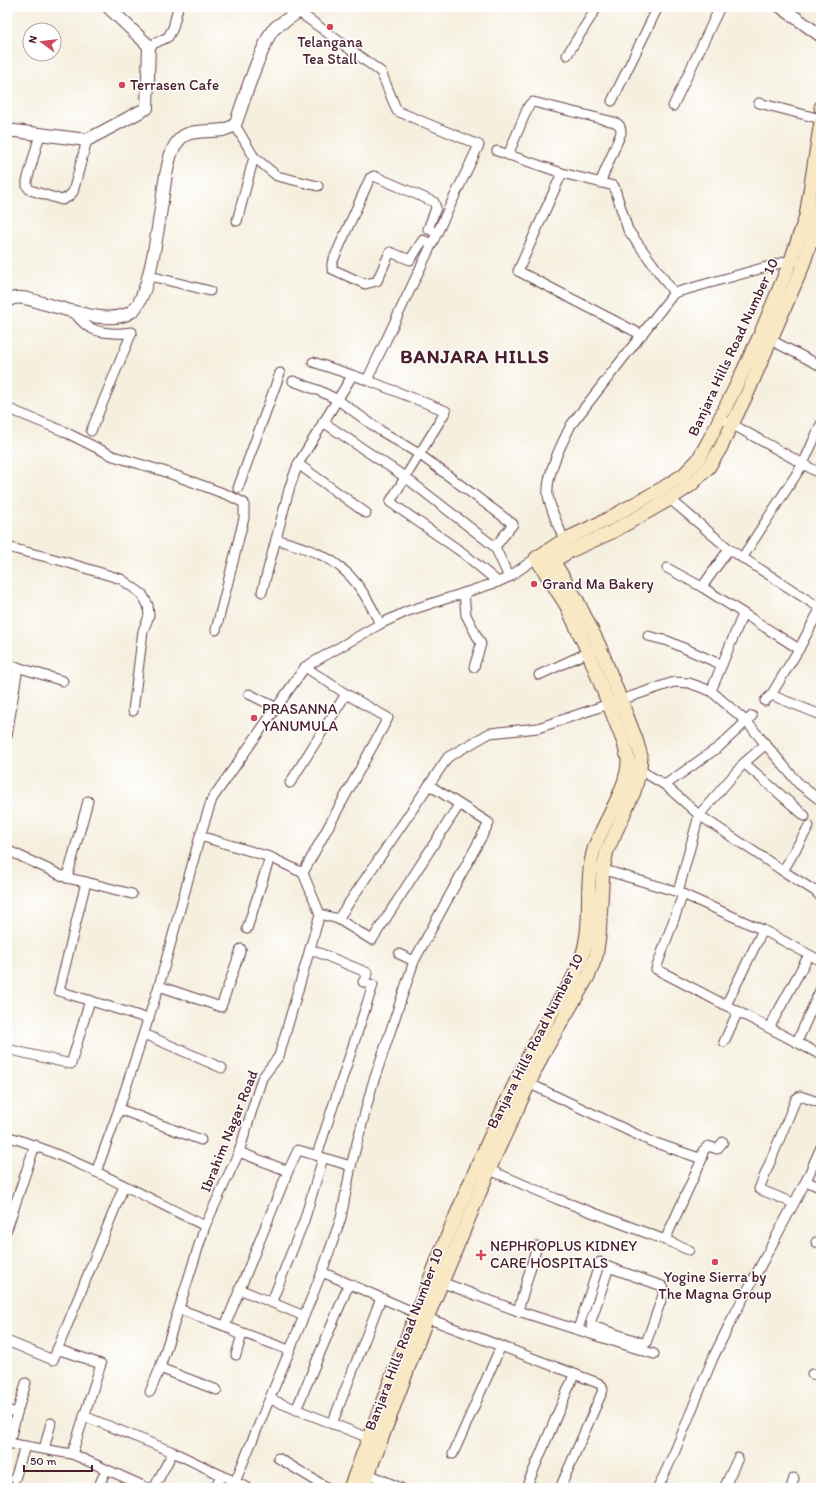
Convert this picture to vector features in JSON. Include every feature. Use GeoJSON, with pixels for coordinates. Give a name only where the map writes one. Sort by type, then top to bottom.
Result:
{"type":"FeatureCollection","features":[{"type":"Feature","properties":{"kind":"main road","name":"Banjara Hills Road Number 10"},"geometry":{"type":"LineString","coordinates":[[766,337],[806,216],[821,120]]}},
{"type":"Feature","properties":{"kind":"main road","name":"Banjara Hills Road Number 10"},"geometry":{"type":"LineString","coordinates":[[545,559],[570,551],[612,532],[670,499],[691,485],[708,468],[720,448],[736,386],[766,337],[816,242],[821,203]]}},
{"type":"Feature","properties":{"kind":"main road","name":"Banjara Hills Road Number 10"},"geometry":{"type":"LineString","coordinates":[[545,559],[564,540],[606,520],[683,475],[698,460],[708,442],[726,420]]}},
{"type":"Feature","properties":{"kind":"main road","name":"Banjara Hills Road Number 10"},"geometry":{"type":"LineString","coordinates":[[523,1081],[543,1054],[589,975],[596,956],[599,937],[602,869],[607,851],[634,792],[640,770],[640,756],[636,739],[615,702],[594,650],[566,605],[545,559]]}},
{"type":"Feature","properties":{"kind":"main road","name":"Banjara Hills Road Number 10"},"geometry":{"type":"LineString","coordinates":[[363,1488],[422,1316],[430,1277],[523,1081],[532,1048],[577,969],[583,953],[586,935],[589,866],[595,846],[622,787],[627,768],[628,757],[615,702]]}},
{"type":"Feature","properties":{"kind":"main road","name":"Banjara Hills Road Number 10"},"geometry":{"type":"LineString","coordinates":[[350,1488],[369,1438],[422,1316],[442,1282],[483,1168]]}},
{"type":"Feature","properties":{"kind":"street"},"geometry":{"type":"LineString","coordinates":[[7,130],[87,140],[147,108],[150,46],[108,7]]}},
{"type":"Feature","properties":{"kind":"street"},"geometry":{"type":"LineString","coordinates":[[150,46],[168,37],[173,28],[178,7]]}},
{"type":"Feature","properties":{"kind":"street"},"geometry":{"type":"LineString","coordinates":[[567,55],[597,7]]}},
{"type":"Feature","properties":{"kind":"street"},"geometry":{"type":"LineString","coordinates":[[612,100],[658,7]]}},
{"type":"Feature","properties":{"kind":"street"},"geometry":{"type":"LineString","coordinates":[[673,106],[720,7]]}},
{"type":"Feature","properties":{"kind":"street"},"geometry":{"type":"LineString","coordinates":[[781,7],[821,36]]}},
{"type":"Feature","properties":{"kind":"street"},"geometry":{"type":"LineString","coordinates":[[7,301],[16,298],[33,300],[73,311],[108,318],[132,312],[142,298],[150,276],[162,195],[172,149],[181,138],[199,131],[224,130],[235,125],[246,97],[249,81],[273,29],[301,10],[380,72],[397,111],[478,145],[367,380]]}},
{"type":"Feature","properties":{"kind":"street"},"geometry":{"type":"LineString","coordinates":[[508,155],[530,104],[537,103],[618,123],[621,127],[621,133],[600,183]]}},
{"type":"Feature","properties":{"kind":"street"},"geometry":{"type":"LineString","coordinates":[[759,104],[821,120]]}},
{"type":"Feature","properties":{"kind":"street"},"geometry":{"type":"LineString","coordinates":[[235,125],[254,157],[277,176],[318,186]]}},
{"type":"Feature","properties":{"kind":"street"},"geometry":{"type":"LineString","coordinates":[[40,134],[27,181],[27,186],[30,190],[62,200],[73,192],[87,140]]}},
{"type":"Feature","properties":{"kind":"street"},"geometry":{"type":"LineString","coordinates":[[497,151],[562,172],[614,186],[628,230],[674,293]]}},
{"type":"Feature","properties":{"kind":"street"},"geometry":{"type":"LineString","coordinates":[[237,221],[254,157]]}},
{"type":"Feature","properties":{"kind":"street"},"geometry":{"type":"LineString","coordinates":[[562,172],[518,271],[642,335]]}},
{"type":"Feature","properties":{"kind":"street"},"geometry":{"type":"LineString","coordinates":[[432,244],[423,240],[410,260],[390,252],[377,280],[365,284],[332,269],[332,263],[370,178],[374,176],[434,202],[436,208],[428,229],[437,233]]}},
{"type":"Feature","properties":{"kind":"street"},"geometry":{"type":"LineString","coordinates":[[564,540],[548,497],[548,486],[550,475],[564,440],[572,425],[674,293],[791,260],[804,264]]}},
{"type":"Feature","properties":{"kind":"street"},"geometry":{"type":"LineString","coordinates":[[150,276],[210,291]]}},
{"type":"Feature","properties":{"kind":"street"},"geometry":{"type":"LineString","coordinates":[[73,311],[90,328],[114,333],[132,332],[91,431]]}},
{"type":"Feature","properties":{"kind":"street"},"geometry":{"type":"LineString","coordinates":[[766,337],[821,366]]}},
{"type":"Feature","properties":{"kind":"street"},"geometry":{"type":"LineString","coordinates":[[313,362],[367,380],[446,411],[390,502],[463,553],[498,582]]}},
{"type":"Feature","properties":{"kind":"street"},"geometry":{"type":"LineString","coordinates":[[238,488],[280,373]]}},
{"type":"Feature","properties":{"kind":"street"},"geometry":{"type":"LineString","coordinates":[[262,592],[290,486],[298,464],[352,376]]}},
{"type":"Feature","properties":{"kind":"street"},"geometry":{"type":"LineString","coordinates":[[293,381],[320,391],[338,400],[382,431],[419,454],[513,524],[495,547]]}},
{"type":"Feature","properties":{"kind":"street"},"geometry":{"type":"LineString","coordinates":[[7,408],[63,431],[113,456],[163,471],[228,495],[244,503],[244,518],[216,630]]}},
{"type":"Feature","properties":{"kind":"street"},"geometry":{"type":"LineString","coordinates":[[726,420],[821,474]]}},
{"type":"Feature","properties":{"kind":"street"},"geometry":{"type":"LineString","coordinates":[[323,422],[405,477],[495,547],[509,576]]}},
{"type":"Feature","properties":{"kind":"street"},"geometry":{"type":"LineString","coordinates":[[742,558],[803,464],[821,424]]}},
{"type":"Feature","properties":{"kind":"street"},"geometry":{"type":"LineString","coordinates":[[298,464],[366,513]]}},
{"type":"Feature","properties":{"kind":"street"},"geometry":{"type":"LineString","coordinates":[[670,499],[729,549],[821,608],[799,649],[768,698],[821,715]]}},
{"type":"Feature","properties":{"kind":"street"},"geometry":{"type":"LineString","coordinates":[[276,539],[320,555],[344,570],[361,587],[380,624]]}},
{"type":"Feature","properties":{"kind":"street"},"geometry":{"type":"LineString","coordinates":[[7,547],[62,561],[121,579],[142,594],[148,605],[149,616],[143,631],[133,712]]}},
{"type":"Feature","properties":{"kind":"street"},"geometry":{"type":"LineString","coordinates":[[702,587],[729,549]]}},
{"type":"Feature","properties":{"kind":"street"},"geometry":{"type":"LineString","coordinates":[[96,1172],[119,1109],[159,986],[200,836],[212,799],[306,668],[380,624],[408,611],[498,582],[545,559]]}},
{"type":"Feature","properties":{"kind":"street"},"geometry":{"type":"LineString","coordinates":[[667,568],[702,587],[799,649]]}},
{"type":"Feature","properties":{"kind":"street"},"geometry":{"type":"LineString","coordinates":[[464,593],[466,615],[481,644],[474,667]]}},
{"type":"Feature","properties":{"kind":"street"},"geometry":{"type":"LineString","coordinates":[[711,690],[743,614]]}},
{"type":"Feature","properties":{"kind":"street"},"geometry":{"type":"LineString","coordinates":[[648,636],[668,641],[722,665]]}},
{"type":"Feature","properties":{"kind":"street"},"geometry":{"type":"LineString","coordinates":[[539,675],[594,650]]}},
{"type":"Feature","properties":{"kind":"street"},"geometry":{"type":"LineString","coordinates":[[7,664],[63,681]]}},
{"type":"Feature","properties":{"kind":"street"},"geometry":{"type":"LineString","coordinates":[[7,736],[18,667]]}},
{"type":"Feature","properties":{"kind":"street"},"geometry":{"type":"LineString","coordinates":[[302,873],[388,718],[346,694],[306,668]]}},
{"type":"Feature","properties":{"kind":"street"},"geometry":{"type":"LineString","coordinates":[[338,919],[448,757],[490,733],[538,728],[674,682],[689,683],[711,690],[749,719],[766,744],[799,784],[821,801]]}},
{"type":"Feature","properties":{"kind":"street"},"geometry":{"type":"LineString","coordinates":[[248,694],[277,708]]}},
{"type":"Feature","properties":{"kind":"street"},"geometry":{"type":"LineString","coordinates":[[290,783],[346,694]]}},
{"type":"Feature","properties":{"kind":"street"},"geometry":{"type":"LineString","coordinates":[[665,785],[720,746],[749,719]]}},
{"type":"Feature","properties":{"kind":"street"},"geometry":{"type":"LineString","coordinates":[[766,744],[744,763],[699,815],[681,893],[656,969],[821,1055]]}},
{"type":"Feature","properties":{"kind":"street"},"geometry":{"type":"LineString","coordinates":[[744,763],[805,816]]}},
{"type":"Feature","properties":{"kind":"street"},"geometry":{"type":"LineString","coordinates":[[640,770],[665,785],[699,815],[815,891],[821,897]]}},
{"type":"Feature","properties":{"kind":"street"},"geometry":{"type":"LineString","coordinates":[[235,1482],[322,1272],[341,1218],[351,1166],[372,1086],[414,961],[489,823],[429,785]]}},
{"type":"Feature","properties":{"kind":"street"},"geometry":{"type":"LineString","coordinates":[[67,878],[88,801]]}},
{"type":"Feature","properties":{"kind":"street"},"geometry":{"type":"LineString","coordinates":[[200,836],[270,857],[302,873],[320,914],[338,919],[372,940],[459,805]]}},
{"type":"Feature","properties":{"kind":"street"},"geometry":{"type":"LineString","coordinates":[[783,871],[809,826]]}},
{"type":"Feature","properties":{"kind":"street"},"geometry":{"type":"LineString","coordinates":[[7,850],[67,878],[132,894]]}},
{"type":"Feature","properties":{"kind":"street"},"geometry":{"type":"LineString","coordinates":[[247,929],[270,857]]}},
{"type":"Feature","properties":{"kind":"street"},"geometry":{"type":"LineString","coordinates":[[589,866],[681,893],[763,930],[821,961]]}},
{"type":"Feature","properties":{"kind":"street"},"geometry":{"type":"LineString","coordinates":[[86,882],[59,991],[149,1018]]}},
{"type":"Feature","properties":{"kind":"street","name":"Ibrahim Nagar Road"},"geometry":{"type":"LineString","coordinates":[[150,1392],[160,1368],[205,1226],[239,1152],[262,1078],[279,1056],[320,914]]}},
{"type":"Feature","properties":{"kind":"street"},"geometry":{"type":"LineString","coordinates":[[726,1005],[763,930]]}},
{"type":"Feature","properties":{"kind":"street"},"geometry":{"type":"LineString","coordinates":[[159,986],[222,1007],[240,949]]}},
{"type":"Feature","properties":{"kind":"street"},"geometry":{"type":"LineString","coordinates":[[272,1301],[304,1221],[320,1156],[373,985],[364,982],[368,973],[310,949]]}},
{"type":"Feature","properties":{"kind":"street"},"geometry":{"type":"LineString","coordinates":[[399,954],[414,961]]}},
{"type":"Feature","properties":{"kind":"street"},"geometry":{"type":"LineString","coordinates":[[769,1028],[809,955]]}},
{"type":"Feature","properties":{"kind":"street"},"geometry":{"type":"LineString","coordinates":[[797,1042],[821,988]]}},
{"type":"Feature","properties":{"kind":"street"},"geometry":{"type":"LineString","coordinates":[[7,1049],[71,1064],[90,1000]]}},
{"type":"Feature","properties":{"kind":"street"},"geometry":{"type":"LineString","coordinates":[[724,1042],[738,1011]]}},
{"type":"Feature","properties":{"kind":"street"},"geometry":{"type":"LineString","coordinates":[[144,1034],[222,1068]]}},
{"type":"Feature","properties":{"kind":"street"},"geometry":{"type":"LineString","coordinates":[[523,1081],[650,1141],[702,1159]]}},
{"type":"Feature","properties":{"kind":"street"},"geometry":{"type":"LineString","coordinates":[[794,1203],[758,1189],[796,1099],[800,1096],[821,1103]]}},
{"type":"Feature","properties":{"kind":"street"},"geometry":{"type":"LineString","coordinates":[[119,1109],[201,1140]]}},
{"type":"Feature","properties":{"kind":"street"},"geometry":{"type":"LineString","coordinates":[[7,1136],[35,1145],[96,1172],[205,1226]]}},
{"type":"Feature","properties":{"kind":"street"},"geometry":{"type":"LineString","coordinates":[[665,1240],[702,1159],[703,1151],[708,1146],[717,1149],[723,1142]]}},
{"type":"Feature","properties":{"kind":"street"},"geometry":{"type":"LineString","coordinates":[[7,1229],[35,1145]]}},
{"type":"Feature","properties":{"kind":"street"},"geometry":{"type":"LineString","coordinates":[[658,1488],[726,1332],[806,1181],[821,1147]]}},
{"type":"Feature","properties":{"kind":"street"},"geometry":{"type":"LineString","coordinates":[[225,1326],[239,1289],[298,1150],[351,1166]]}},
{"type":"Feature","properties":{"kind":"street"},"geometry":{"type":"LineString","coordinates":[[239,1152],[288,1171]]}},
{"type":"Feature","properties":{"kind":"street"},"geometry":{"type":"LineString","coordinates":[[483,1168],[557,1199],[689,1250]]}},
{"type":"Feature","properties":{"kind":"street"},"geometry":{"type":"LineString","coordinates":[[806,1181],[821,1188]]}},
{"type":"Feature","properties":{"kind":"street"},"geometry":{"type":"LineString","coordinates":[[7,1341],[53,1360],[124,1186]]}},
{"type":"Feature","properties":{"kind":"street"},"geometry":{"type":"LineString","coordinates":[[518,1311],[537,1246]]}},
{"type":"Feature","properties":{"kind":"street"},"geometry":{"type":"LineString","coordinates":[[442,1282],[518,1311],[578,1329],[603,1333],[643,1343],[646,1343],[664,1292],[664,1288],[600,1263],[578,1329]]}},
{"type":"Feature","properties":{"kind":"street"},"geometry":{"type":"LineString","coordinates":[[609,1267],[591,1321],[592,1326],[603,1333],[654,1354]]}},
{"type":"Feature","properties":{"kind":"street"},"geometry":{"type":"LineString","coordinates":[[322,1272],[422,1316],[598,1383],[602,1386],[602,1390],[560,1488]]}},
{"type":"Feature","properties":{"kind":"street"},"geometry":{"type":"LineString","coordinates":[[296,1410],[349,1284]]}},
{"type":"Feature","properties":{"kind":"street"},"geometry":{"type":"LineString","coordinates":[[239,1289],[272,1301],[304,1316]]}},
{"type":"Feature","properties":{"kind":"street"},"geometry":{"type":"LineString","coordinates":[[332,1424],[381,1298]]}},
{"type":"Feature","properties":{"kind":"street"},"geometry":{"type":"LineString","coordinates":[[178,1312],[225,1326],[289,1350]]}},
{"type":"Feature","properties":{"kind":"street"},"geometry":{"type":"LineString","coordinates":[[178,1312],[241,1335],[236,1355]]}},
{"type":"Feature","properties":{"kind":"street"},"geometry":{"type":"LineString","coordinates":[[453,1454],[501,1346]]}},
{"type":"Feature","properties":{"kind":"street"},"geometry":{"type":"LineString","coordinates":[[57,1349],[101,1364],[72,1454]]}},
{"type":"Feature","properties":{"kind":"street"},"geometry":{"type":"LineString","coordinates":[[160,1368],[217,1390]]}},
{"type":"Feature","properties":{"kind":"street"},"geometry":{"type":"LineString","coordinates":[[526,1488],[574,1374]]}},
{"type":"Feature","properties":{"kind":"street"},"geometry":{"type":"LineString","coordinates":[[26,1383],[8,1443],[72,1454],[148,1488]]}},
{"type":"Feature","properties":{"kind":"street"},"geometry":{"type":"LineString","coordinates":[[270,1399],[369,1438]]}},
{"type":"Feature","properties":{"kind":"street"},"geometry":{"type":"LineString","coordinates":[[7,1410],[18,1413]]}},
{"type":"Feature","properties":{"kind":"street"},"geometry":{"type":"LineString","coordinates":[[84,1416],[173,1452],[248,1488]]}},
{"type":"Feature","properties":{"kind":"street"},"geometry":{"type":"LineString","coordinates":[[44,1449],[51,1423]]}},
{"type":"Feature","properties":{"kind":"street"},"geometry":{"type":"LineString","coordinates":[[15,1479],[25,1446]]}},
{"type":"Feature","properties":{"kind":"street"},"geometry":{"type":"LineString","coordinates":[[154,1488],[173,1452]]}},
{"type":"Feature","properties":{"kind":"street"},"geometry":{"type":"LineString","coordinates":[[278,1458],[328,1488]]}},
{"type":"Feature","properties":{"kind":"street"},"geometry":{"type":"LineString","coordinates":[[724,1488],[738,1458]]}},
{"type":"Feature","properties":{"kind":"street"},"geometry":{"type":"LineString","coordinates":[[98,1488],[106,1470]]}},
{"type":"Feature","properties":{"kind":"street"},"geometry":{"type":"LineString","coordinates":[[369,1474],[401,1488]]}},
{"type":"Feature","properties":{"kind":"street"},"geometry":{"type":"LineString","coordinates":[[215,1488],[221,1475]]}},
{"type":"Feature","properties":{"kind":"street"},"geometry":{"type":"LineString","coordinates":[[792,1488],[794,1478]]}},
{"type":"Feature","properties":{"kind":"place","name":"Telangana Tea Stall"},"geometry":{"type":"Point","coordinates":[330,27]}},
{"type":"Feature","properties":{"kind":"place","name":"Terrasen Cafe"},"geometry":{"type":"Point","coordinates":[122,85]}},
{"type":"Feature","properties":{"kind":"place","name":"Grand Ma Bakery"},"geometry":{"type":"Point","coordinates":[534,584]}},
{"type":"Feature","properties":{"kind":"place","name":"PRASANNA YANUMULA"},"geometry":{"type":"Point","coordinates":[254,718]}},
{"type":"Feature","properties":{"kind":"place","name":"NEPHROPLUS KIDNEY CARE HOSPITALS"},"geometry":{"type":"Point","coordinates":[481,1255]}},
{"type":"Feature","properties":{"kind":"place","name":"Yogine Sierra by The Magna Group"},"geometry":{"type":"Point","coordinates":[715,1262]}},
{"type":"Feature","properties":{"kind":"district","name":"BANJARA HILLS"},"geometry":{"type":"Point","coordinates":[475,356]}}]}
